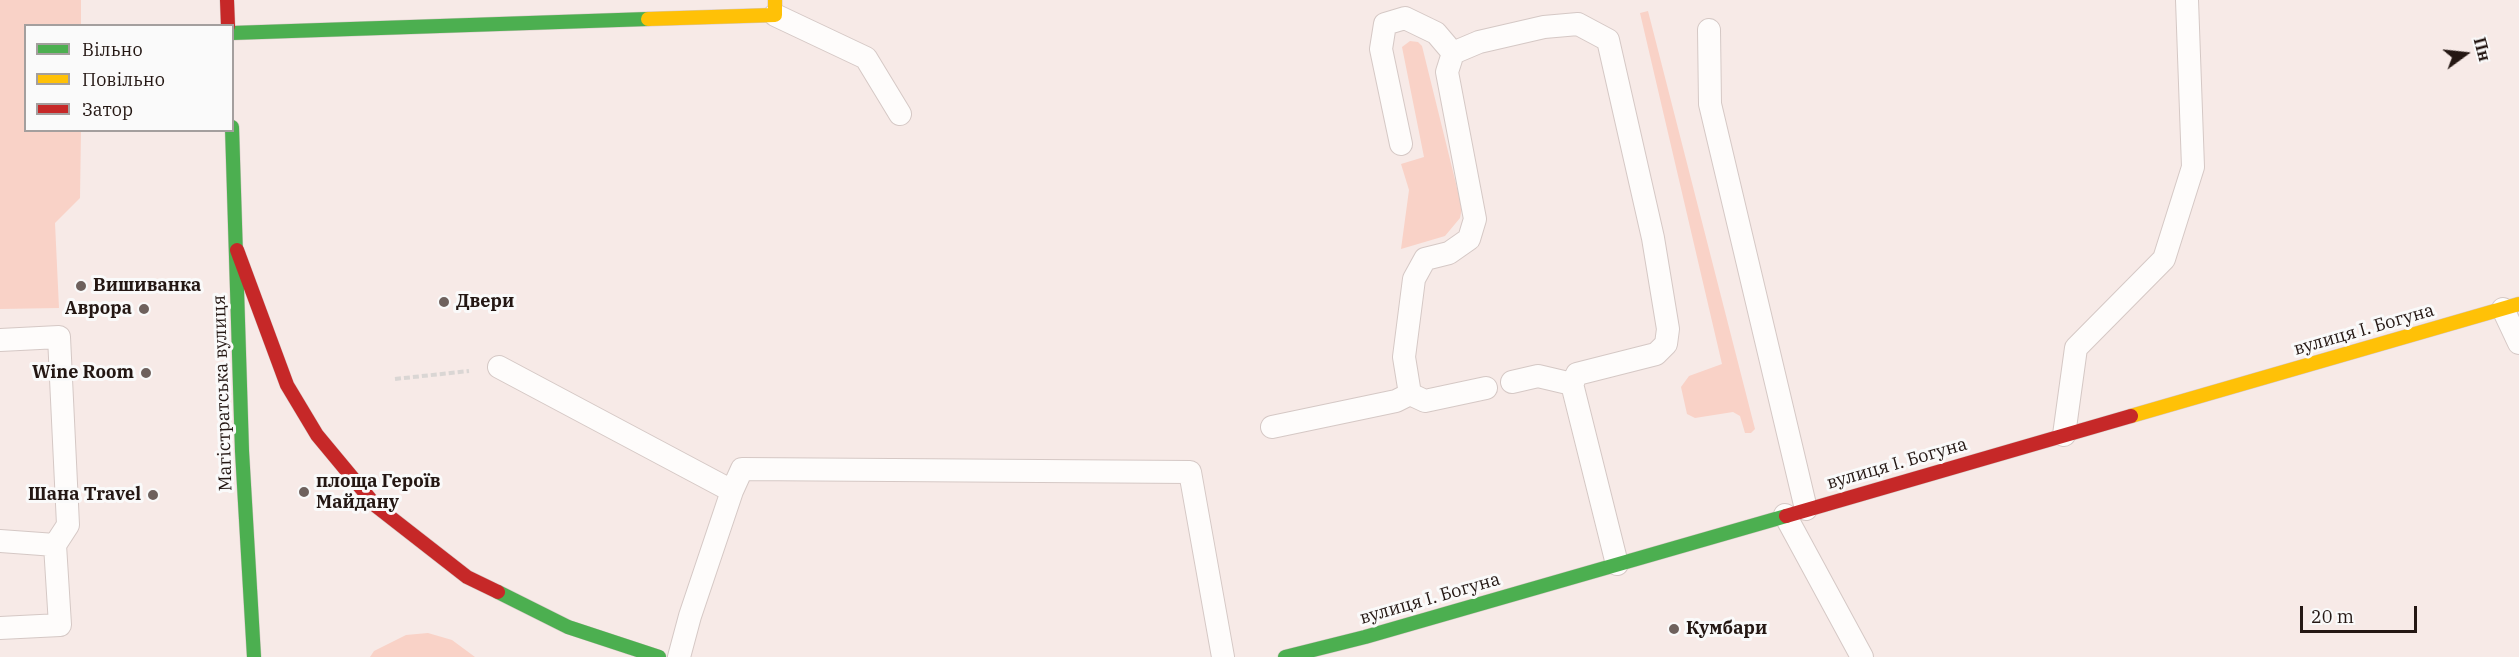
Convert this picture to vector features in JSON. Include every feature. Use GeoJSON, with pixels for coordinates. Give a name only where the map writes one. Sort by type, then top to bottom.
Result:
{"type":"FeatureCollection","features":[{"type":"Feature","properties":{"kind":"street"},"geometry":{"type":"LineString","coordinates":[[227,0],[228,24]]}},
{"type":"Feature","properties":{"kind":"street"},"geometry":{"type":"LineString","coordinates":[[234,33],[775,7]]}},
{"type":"Feature","properties":{"kind":"street","name":"Магістратська вулиця"},"geometry":{"type":"LineString","coordinates":[[232,132],[241,417],[254,657]]}},
{"type":"Feature","properties":{"kind":"street"},"geometry":{"type":"LineString","coordinates":[[237,250],[287,385],[317,435],[376,506],[467,577],[568,627],[659,657]]}},
{"type":"Feature","properties":{"kind":"street","name":"вулиця І. Богуна"},"geometry":{"type":"LineString","coordinates":[[1284,657],[1365,637],[2511,306]]}},
{"type":"Feature","properties":{"kind":"street"},"geometry":{"type":"LineString","coordinates":[[1338,657],[1365,637]]}},
{"type":"Feature","properties":{"kind":"lane"},"geometry":{"type":"LineString","coordinates":[[2064,435],[2076,348],[2164,259],[2193,167],[2187,0]]}},
{"type":"Feature","properties":{"kind":"lane"},"geometry":{"type":"LineString","coordinates":[[775,7],[866,58],[900,114]]}},
{"type":"Feature","properties":{"kind":"lane"},"geometry":{"type":"LineString","coordinates":[[1401,144],[1381,49],[1385,24],[1405,18],[1436,33],[1453,53]]}},
{"type":"Feature","properties":{"kind":"lane"},"geometry":{"type":"LineString","coordinates":[[1410,394],[1404,357],[1414,279],[1425,259],[1449,253],[1469,239],[1475,219],[1447,72],[1453,53],[1479,42],[1544,27],[1578,24],[1608,40],[1653,238],[1668,329],[1666,344],[1656,354],[1577,374],[1572,384],[1617,564]]}},
{"type":"Feature","properties":{"kind":"lane"},"geometry":{"type":"LineString","coordinates":[[1708,30],[1710,104],[1796,512],[1862,657]]}},
{"type":"Feature","properties":{"kind":"lane"},"geometry":{"type":"LineString","coordinates":[[2511,306],[2519,343]]}},
{"type":"Feature","properties":{"kind":"lane"},"geometry":{"type":"LineString","coordinates":[[0,340],[59,336],[68,525],[55,544],[60,625],[0,628]]}},
{"type":"Feature","properties":{"kind":"lane"},"geometry":{"type":"LineString","coordinates":[[499,367],[732,491]]}},
{"type":"Feature","properties":{"kind":"lane"},"geometry":{"type":"LineString","coordinates":[[1512,382],[1538,376],[1572,384]]}},
{"type":"Feature","properties":{"kind":"lane"},"geometry":{"type":"LineString","coordinates":[[1410,394],[1425,401],[1486,388]]}},
{"type":"Feature","properties":{"kind":"lane"},"geometry":{"type":"LineString","coordinates":[[1272,427],[1396,401],[1410,394]]}},
{"type":"Feature","properties":{"kind":"lane"},"geometry":{"type":"LineString","coordinates":[[679,657],[690,616],[732,491],[742,469],[1190,472],[1223,657]]}},
{"type":"Feature","properties":{"kind":"lane"},"geometry":{"type":"LineString","coordinates":[[0,541],[55,544]]}},
{"type":"Feature","properties":{"kind":"path"},"geometry":{"type":"LineString","coordinates":[[395,379],[499,367]]}},
{"type":"Feature","properties":{"kind":"shaded area"},"geometry":{"type":"Polygon","coordinates":[[[0,0],[81,0],[81,24],[24,24],[24,132],[81,132],[80,198],[55,223],[59,308],[0,309],[0,0]]]}},
{"type":"Feature","properties":{"kind":"shaded area"},"geometry":{"type":"Polygon","coordinates":[[[1648,11],[1755,429],[1751,433],[1745,433],[1740,416],[1733,412],[1695,418],[1687,414],[1681,387],[1689,376],[1722,364],[1640,13],[1648,11]]]}},
{"type":"Feature","properties":{"kind":"shaded area"},"geometry":{"type":"Polygon","coordinates":[[[1410,41],[1418,42],[1422,46],[1462,208],[1460,218],[1445,236],[1401,249],[1409,190],[1401,164],[1424,157],[1402,47],[1410,41]]]}},
{"type":"Feature","properties":{"kind":"shaded area"},"geometry":{"type":"Polygon","coordinates":[[[428,633],[452,640],[475,657],[370,657],[374,651],[406,635],[428,633]]]}},
{"type":"Feature","properties":{"kind":"traffic: fast"},"geometry":{"type":"LineString","coordinates":[[234,33],[648,19]]}},
{"type":"Feature","properties":{"kind":"traffic: fast"},"geometry":{"type":"LineString","coordinates":[[232,132],[242,451],[254,657]]}},
{"type":"Feature","properties":{"kind":"traffic: fast"},"geometry":{"type":"LineString","coordinates":[[1285,657],[1365,637],[1786,516]]}},
{"type":"Feature","properties":{"kind":"traffic: fast"},"geometry":{"type":"LineString","coordinates":[[498,592],[568,627],[659,657]]}},
{"type":"Feature","properties":{"kind":"traffic: slow"},"geometry":{"type":"LineString","coordinates":[[648,19],[775,15],[775,0]]}},
{"type":"Feature","properties":{"kind":"traffic: slow"},"geometry":{"type":"LineString","coordinates":[[2131,416],[2519,304]]}},
{"type":"Feature","properties":{"kind":"traffic: jam"},"geometry":{"type":"LineString","coordinates":[[227,0],[228,24]]}},
{"type":"Feature","properties":{"kind":"traffic: jam"},"geometry":{"type":"LineString","coordinates":[[237,250],[287,385],[317,435],[376,506],[467,577],[498,592]]}},
{"type":"Feature","properties":{"kind":"traffic: jam"},"geometry":{"type":"LineString","coordinates":[[1786,516],[2131,416]]}},
{"type":"Feature","properties":{"kind":"place","name":"Вишиванка"},"geometry":{"type":"Point","coordinates":[81,286]}},
{"type":"Feature","properties":{"kind":"place","name":"Двери"},"geometry":{"type":"Point","coordinates":[444,302]}},
{"type":"Feature","properties":{"kind":"place","name":"Аврора"},"geometry":{"type":"Point","coordinates":[144,309]}},
{"type":"Feature","properties":{"kind":"place","name":"Wine Room"},"geometry":{"type":"Point","coordinates":[146,373]}},
{"type":"Feature","properties":{"kind":"place","name":"площа Героїв Майдану"},"geometry":{"type":"Point","coordinates":[304,492]}},
{"type":"Feature","properties":{"kind":"place","name":"Шана Travel"},"geometry":{"type":"Point","coordinates":[153,495]}},
{"type":"Feature","properties":{"kind":"place","name":"Кумбари"},"geometry":{"type":"Point","coordinates":[1674,629]}}]}
